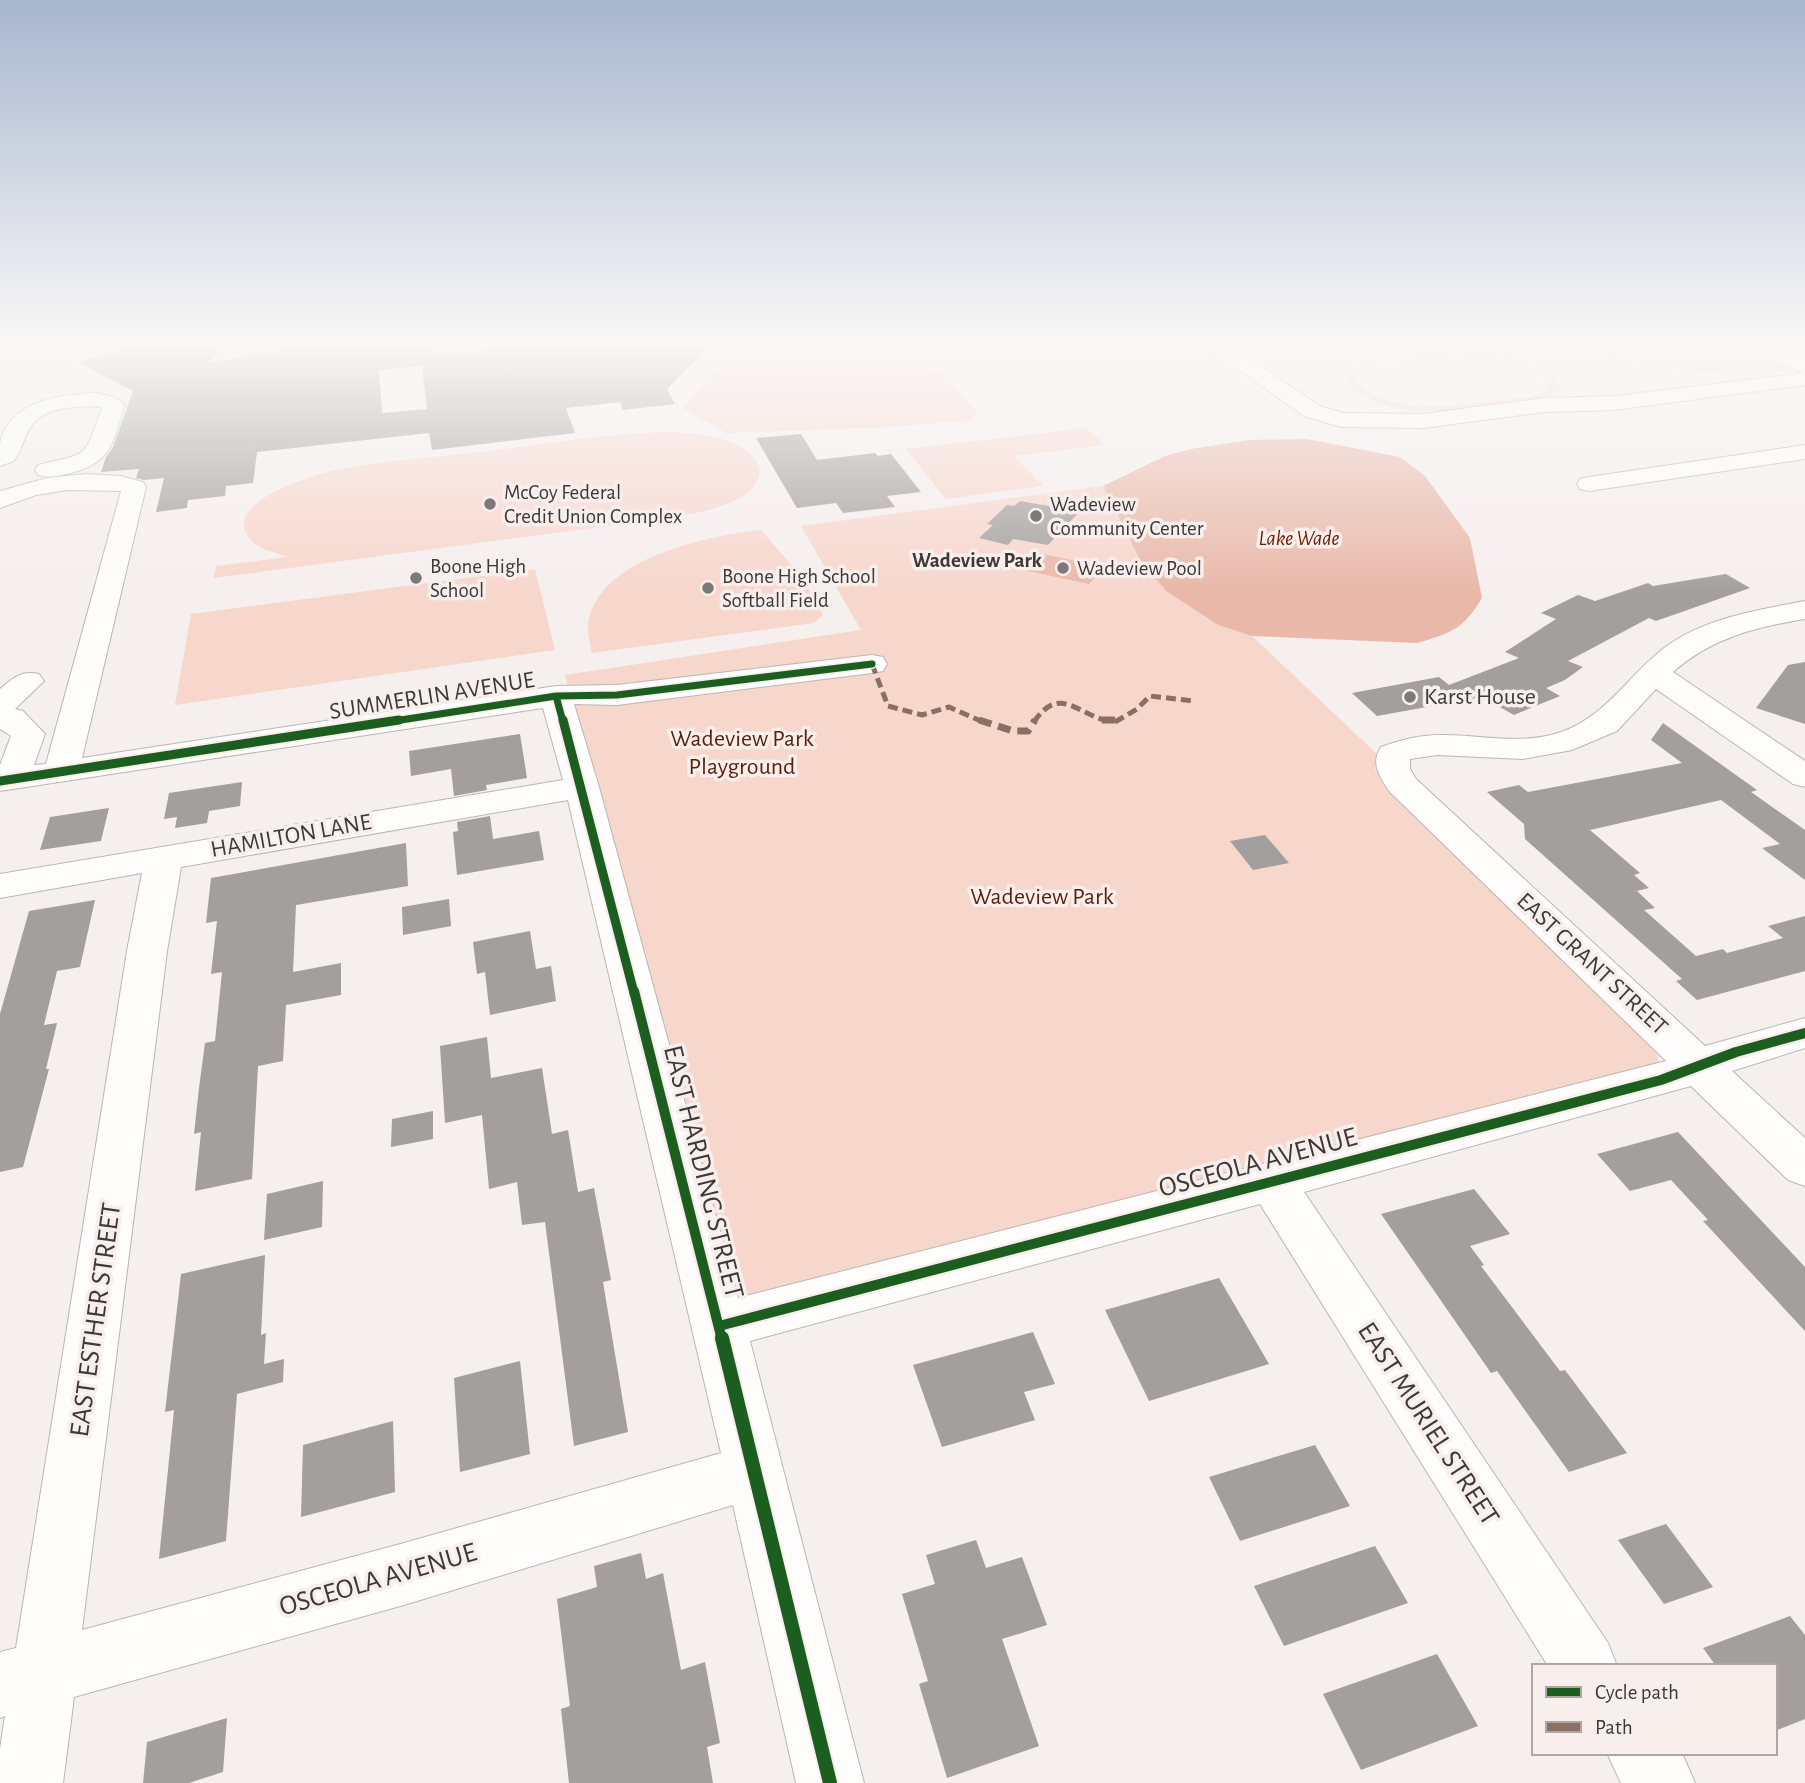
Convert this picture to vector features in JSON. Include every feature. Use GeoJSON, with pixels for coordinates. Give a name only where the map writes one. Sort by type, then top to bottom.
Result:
{"type":"FeatureCollection","features":[{"type":"Feature","properties":{"kind":"street"},"geometry":{"type":"LineString","coordinates":[[0,459],[6,456],[20,427]]}},
{"type":"Feature","properties":{"kind":"street"},"geometry":{"type":"LineString","coordinates":[[0,475],[84,464],[94,458],[105,427]]}},
{"type":"Feature","properties":{"kind":"street"},"geometry":{"type":"LineString","coordinates":[[1384,443],[1507,427]]}},
{"type":"Feature","properties":{"kind":"street"},"geometry":{"type":"LineString","coordinates":[[1589,484],[1805,452]]}},
{"type":"Feature","properties":{"kind":"street"},"geometry":{"type":"LineString","coordinates":[[0,500],[43,487],[90,481],[122,482],[134,487],[61,772]]}},
{"type":"Feature","properties":{"kind":"street"},"geometry":{"type":"LineString","coordinates":[[1805,610],[1746,621],[1715,632],[1686,647],[1656,674],[1805,777]]}},
{"type":"Feature","properties":{"kind":"street","name":"SUMMERLIN AVENUE"},"geometry":{"type":"LineString","coordinates":[[6,780],[556,696],[617,695],[872,664]]}},
{"type":"Feature","properties":{"kind":"street","name":"EAST GRANT STREET"},"geometry":{"type":"LineString","coordinates":[[1656,674],[1605,724],[1591,733],[1564,742],[1513,750],[1427,744],[1410,746],[1393,754],[1393,769],[1402,785],[1805,1167]]}},
{"type":"Feature","properties":{"kind":"street"},"geometry":{"type":"LineString","coordinates":[[0,706],[28,681]]}},
{"type":"Feature","properties":{"kind":"street","name":"EAST HARDING STREET"},"geometry":{"type":"LineString","coordinates":[[556,696],[582,787],[719,1326],[830,1783]]}},
{"type":"Feature","properties":{"kind":"street"},"geometry":{"type":"LineString","coordinates":[[0,719],[11,718],[28,734],[6,780]]}},
{"type":"Feature","properties":{"kind":"street","name":"HAMILTON LANE"},"geometry":{"type":"LineString","coordinates":[[0,886],[582,787]]}},
{"type":"Feature","properties":{"kind":"street","name":"EAST ESTHER STREET"},"geometry":{"type":"LineString","coordinates":[[29,1783],[23,1679],[164,858]]}},
{"type":"Feature","properties":{"kind":"street","name":"OSCEOLA AVENUE"},"geometry":{"type":"LineString","coordinates":[[719,1326],[1661,1080],[1699,1065],[1805,1033]]}},
{"type":"Feature","properties":{"kind":"street","name":"EAST MURIEL STREET"},"geometry":{"type":"LineString","coordinates":[[1272,1183],[1584,1664]]}},
{"type":"Feature","properties":{"kind":"street","name":"OSCEOLA AVENUE"},"geometry":{"type":"LineString","coordinates":[[23,1679],[404,1574],[755,1471]]}},
{"type":"Feature","properties":{"kind":"street"},"geometry":{"type":"LineString","coordinates":[[1642,1755],[1661,1783]]}},
{"type":"Feature","properties":{"kind":"green space"},"geometry":{"type":"Polygon","coordinates":[[[716,427],[885,427],[727,433],[716,427]]]}},
{"type":"Feature","properties":{"kind":"green space"},"geometry":{"type":"Polygon","coordinates":[[[1086,428],[1105,445],[1014,456],[1043,486],[946,499],[906,449],[1086,428]]]}},
{"type":"Feature","properties":{"kind":"green space","name":"McCoy Federal Credit Union Complex"},"geometry":{"type":"Polygon","coordinates":[[[664,432],[704,435],[731,442],[753,457],[760,468],[757,480],[742,497],[719,507],[683,516],[214,578],[216,566],[287,557],[258,546],[250,539],[244,526],[247,514],[256,503],[305,479],[349,467],[386,462],[594,437],[664,432]]]}},
{"type":"Feature","properties":{"kind":"green space","name":"Wadeview Park"},"geometry":{"type":"Polygon","coordinates":[[[1103,486],[1140,560],[1166,591],[1218,625],[1252,636],[1378,755],[1375,769],[1387,787],[1655,1048],[1659,1062],[1646,1072],[749,1302],[722,1283],[565,675],[861,630],[801,526],[1103,486]]]}},
{"type":"Feature","properties":{"kind":"green space","name":"Boone High School Softball Field"},"geometry":{"type":"Polygon","coordinates":[[[761,530],[802,577],[823,615],[814,623],[592,653],[588,629],[590,615],[600,595],[617,578],[638,564],[688,544],[761,530]]]}},
{"type":"Feature","properties":{"kind":"green space"},"geometry":{"type":"Polygon","coordinates":[[[535,569],[555,650],[175,705],[191,614],[535,569]]]}},
{"type":"Feature","properties":{"kind":"water","name":"Lake Wade"},"geometry":{"type":"Polygon","coordinates":[[[1307,439],[1400,457],[1425,476],[1470,538],[1482,598],[1469,617],[1448,633],[1417,643],[1252,636],[1218,625],[1166,591],[1140,560],[1103,486],[1165,456],[1191,449],[1249,440],[1307,439]]]}},
{"type":"Feature","properties":{"kind":"water","name":"Wadeview Pool"},"geometry":{"type":"Polygon","coordinates":[[[1039,553],[1104,567],[1089,584],[1023,570],[1039,553]]]}},
{"type":"Feature","properties":{"kind":"building"},"geometry":{"type":"Polygon","coordinates":[[[120,427],[573,427],[575,433],[432,450],[429,433],[257,452],[253,483],[226,486],[225,496],[188,500],[187,508],[156,512],[164,478],[136,478],[139,469],[101,472],[120,427]]]}},
{"type":"Feature","properties":{"kind":"building"},"geometry":{"type":"Polygon","coordinates":[[[801,434],[817,460],[875,453],[878,456],[891,454],[921,492],[887,496],[895,507],[843,513],[836,503],[797,508],[756,438],[801,434]]]}},
{"type":"Feature","properties":{"kind":"building","name":"Wadeview Community Center"},"geometry":{"type":"Polygon","coordinates":[[[1020,501],[1054,507],[1058,502],[1084,507],[1048,545],[1013,539],[1008,545],[979,538],[993,525],[987,524],[1007,505],[1014,506],[1020,501]]]}},
{"type":"Feature","properties":{"kind":"building"},"geometry":{"type":"Polygon","coordinates":[[[1726,574],[1750,588],[1656,621],[1649,618],[1568,661],[1583,667],[1565,680],[1546,688],[1560,696],[1514,715],[1482,697],[1377,716],[1352,693],[1439,677],[1449,685],[1519,658],[1505,652],[1556,619],[1541,613],[1578,595],[1595,601],[1648,583],[1653,586],[1726,574]]]}},
{"type":"Feature","properties":{"kind":"building"},"geometry":{"type":"Polygon","coordinates":[[[1805,662],[1805,724],[1756,708],[1788,665],[1805,662]]]}},
{"type":"Feature","properties":{"kind":"building"},"geometry":{"type":"Polygon","coordinates":[[[1663,723],[1757,790],[1751,792],[1805,830],[1805,880],[1762,848],[1780,844],[1721,800],[1590,830],[1640,873],[1634,875],[1649,888],[1637,891],[1655,908],[1644,910],[1696,956],[1723,949],[1727,953],[1783,938],[1768,926],[1805,916],[1805,971],[1697,1000],[1676,981],[1682,979],[1525,839],[1524,824],[1487,792],[1519,785],[1528,792],[1682,763],[1651,740],[1663,723]]]}},
{"type":"Feature","properties":{"kind":"building"},"geometry":{"type":"Polygon","coordinates":[[[520,734],[527,778],[486,785],[487,790],[454,796],[451,769],[411,776],[409,751],[520,734]]]}},
{"type":"Feature","properties":{"kind":"building"},"geometry":{"type":"Polygon","coordinates":[[[242,782],[240,806],[209,811],[207,823],[175,828],[177,817],[164,819],[169,793],[242,782]]]}},
{"type":"Feature","properties":{"kind":"building"},"geometry":{"type":"Polygon","coordinates":[[[109,808],[101,841],[40,850],[50,817],[109,808]]]}},
{"type":"Feature","properties":{"kind":"building"},"geometry":{"type":"Polygon","coordinates":[[[490,816],[493,839],[539,831],[544,860],[457,875],[453,832],[458,831],[457,822],[490,816]]]}},
{"type":"Feature","properties":{"kind":"building"},"geometry":{"type":"Polygon","coordinates":[[[1265,835],[1289,863],[1253,870],[1230,841],[1265,835]]]}},
{"type":"Feature","properties":{"kind":"building"},"geometry":{"type":"Polygon","coordinates":[[[406,843],[408,886],[296,905],[293,972],[341,963],[341,995],[286,1005],[283,1061],[258,1066],[252,1179],[195,1191],[201,1132],[194,1134],[199,1088],[205,1043],[215,1041],[222,972],[211,974],[217,921],[206,923],[211,878],[406,843]]]}},
{"type":"Feature","properties":{"kind":"building"},"geometry":{"type":"Polygon","coordinates":[[[449,899],[451,926],[403,935],[402,907],[449,899]]]}},
{"type":"Feature","properties":{"kind":"building"},"geometry":{"type":"Polygon","coordinates":[[[95,900],[80,967],[57,971],[44,1025],[57,1023],[46,1069],[49,1069],[23,1167],[0,1172],[0,1014],[29,911],[95,900]]]}},
{"type":"Feature","properties":{"kind":"building"},"geometry":{"type":"Polygon","coordinates":[[[530,931],[536,969],[551,966],[556,1001],[490,1015],[485,972],[477,974],[473,942],[530,931]]]}},
{"type":"Feature","properties":{"kind":"building"},"geometry":{"type":"Polygon","coordinates":[[[487,1037],[491,1078],[542,1068],[552,1134],[568,1130],[578,1192],[594,1188],[611,1280],[603,1282],[628,1432],[574,1446],[545,1222],[522,1225],[517,1182],[489,1189],[482,1115],[445,1123],[440,1046],[487,1037]]]}},
{"type":"Feature","properties":{"kind":"building"},"geometry":{"type":"Polygon","coordinates":[[[433,1111],[433,1139],[391,1147],[392,1119],[433,1111]]]}},
{"type":"Feature","properties":{"kind":"building"},"geometry":{"type":"Polygon","coordinates":[[[1678,1132],[1805,1267],[1805,1331],[1703,1221],[1708,1220],[1671,1180],[1630,1191],[1597,1154],[1678,1132]]]}},
{"type":"Feature","properties":{"kind":"building"},"geometry":{"type":"Polygon","coordinates":[[[323,1181],[322,1227],[264,1240],[267,1194],[323,1181]]]}},
{"type":"Feature","properties":{"kind":"building"},"geometry":{"type":"Polygon","coordinates":[[[1474,1189],[1510,1234],[1470,1246],[1484,1265],[1481,1266],[1560,1371],[1565,1370],[1627,1453],[1569,1472],[1497,1371],[1491,1373],[1381,1214],[1474,1189]]]}},
{"type":"Feature","properties":{"kind":"building"},"geometry":{"type":"Polygon","coordinates":[[[265,1255],[261,1335],[266,1333],[264,1364],[284,1359],[283,1382],[237,1394],[226,1541],[159,1559],[174,1410],[165,1412],[181,1274],[265,1255]]]}},
{"type":"Feature","properties":{"kind":"building"},"geometry":{"type":"Polygon","coordinates":[[[1219,1278],[1269,1364],[1149,1401],[1105,1310],[1219,1278]]]}},
{"type":"Feature","properties":{"kind":"building"},"geometry":{"type":"Polygon","coordinates":[[[1033,1332],[1055,1384],[1024,1392],[1035,1420],[942,1447],[913,1365],[1033,1332]]]}},
{"type":"Feature","properties":{"kind":"building"},"geometry":{"type":"Polygon","coordinates":[[[520,1361],[530,1454],[460,1472],[454,1378],[520,1361]]]}},
{"type":"Feature","properties":{"kind":"building"},"geometry":{"type":"Polygon","coordinates":[[[393,1421],[395,1492],[301,1517],[303,1445],[393,1421]]]}},
{"type":"Feature","properties":{"kind":"building"},"geometry":{"type":"Polygon","coordinates":[[[1315,1445],[1350,1506],[1240,1541],[1209,1477],[1315,1445]]]}},
{"type":"Feature","properties":{"kind":"building"},"geometry":{"type":"Polygon","coordinates":[[[1666,1524],[1713,1587],[1664,1604],[1618,1540],[1666,1524]]]}},
{"type":"Feature","properties":{"kind":"building"},"geometry":{"type":"Polygon","coordinates":[[[976,1540],[986,1568],[1022,1557],[1047,1625],[1002,1639],[1039,1746],[947,1778],[919,1684],[928,1681],[902,1594],[935,1584],[926,1555],[976,1540]]]}},
{"type":"Feature","properties":{"kind":"building"},"geometry":{"type":"Polygon","coordinates":[[[1375,1546],[1408,1603],[1284,1646],[1254,1586],[1375,1546]]]}},
{"type":"Feature","properties":{"kind":"building"},"geometry":{"type":"Polygon","coordinates":[[[641,1553],[646,1579],[663,1573],[681,1670],[705,1662],[720,1743],[707,1747],[713,1783],[569,1783],[561,1709],[570,1706],[557,1599],[597,1587],[594,1566],[641,1553]]]}},
{"type":"Feature","properties":{"kind":"building"},"geometry":{"type":"Polygon","coordinates":[[[1790,1616],[1805,1635],[1805,1719],[1777,1730],[1777,1664],[1715,1664],[1703,1648],[1790,1616]]]}},
{"type":"Feature","properties":{"kind":"building"},"geometry":{"type":"Polygon","coordinates":[[[1437,1654],[1478,1726],[1361,1770],[1323,1694],[1437,1654]]]}},
{"type":"Feature","properties":{"kind":"building"},"geometry":{"type":"Polygon","coordinates":[[[227,1718],[223,1772],[189,1783],[143,1783],[147,1742],[227,1718]]]}},
{"type":"Feature","properties":{"kind":"marked path"},"geometry":{"type":"LineString","coordinates":[[872,664],[888,706],[922,715],[949,707],[991,725],[1013,731],[1028,731],[1044,707],[1052,703],[1072,705],[1097,719],[1114,722],[1137,709],[1150,696],[1194,701]]}},
{"type":"Feature","properties":{"kind":"cycle path"},"geometry":{"type":"LineString","coordinates":[[0,781],[556,696],[617,695],[872,664]]}},
{"type":"Feature","properties":{"kind":"cycle path"},"geometry":{"type":"LineString","coordinates":[[556,696],[582,787],[719,1326],[830,1783]]}},
{"type":"Feature","properties":{"kind":"cycle path"},"geometry":{"type":"LineString","coordinates":[[719,1326],[1661,1080],[1736,1052],[1805,1033]]}},
{"type":"Feature","properties":{"kind":"place","name":"McCoy Federal Credit Union Complex"},"geometry":{"type":"Point","coordinates":[490,504]}},
{"type":"Feature","properties":{"kind":"place","name":"Wadeview Community Center"},"geometry":{"type":"Point","coordinates":[1036,516]}},
{"type":"Feature","properties":{"kind":"place","name":"Wadeview Pool"},"geometry":{"type":"Point","coordinates":[1063,568]}},
{"type":"Feature","properties":{"kind":"place","name":"Boone High School"},"geometry":{"type":"Point","coordinates":[416,578]}},
{"type":"Feature","properties":{"kind":"place","name":"Boone High School Softball Field"},"geometry":{"type":"Point","coordinates":[708,588]}},
{"type":"Feature","properties":{"kind":"place","name":"Karst House"},"geometry":{"type":"Point","coordinates":[1410,697]}},
{"type":"Feature","properties":{"kind":"district","name":"Wadeview Park"},"geometry":{"type":"Point","coordinates":[977,560]}},
{"type":"Feature","properties":{"kind":"park label","name":"Wadeview Park Playground"},"geometry":{"type":"Point","coordinates":[742,753]}}]}
